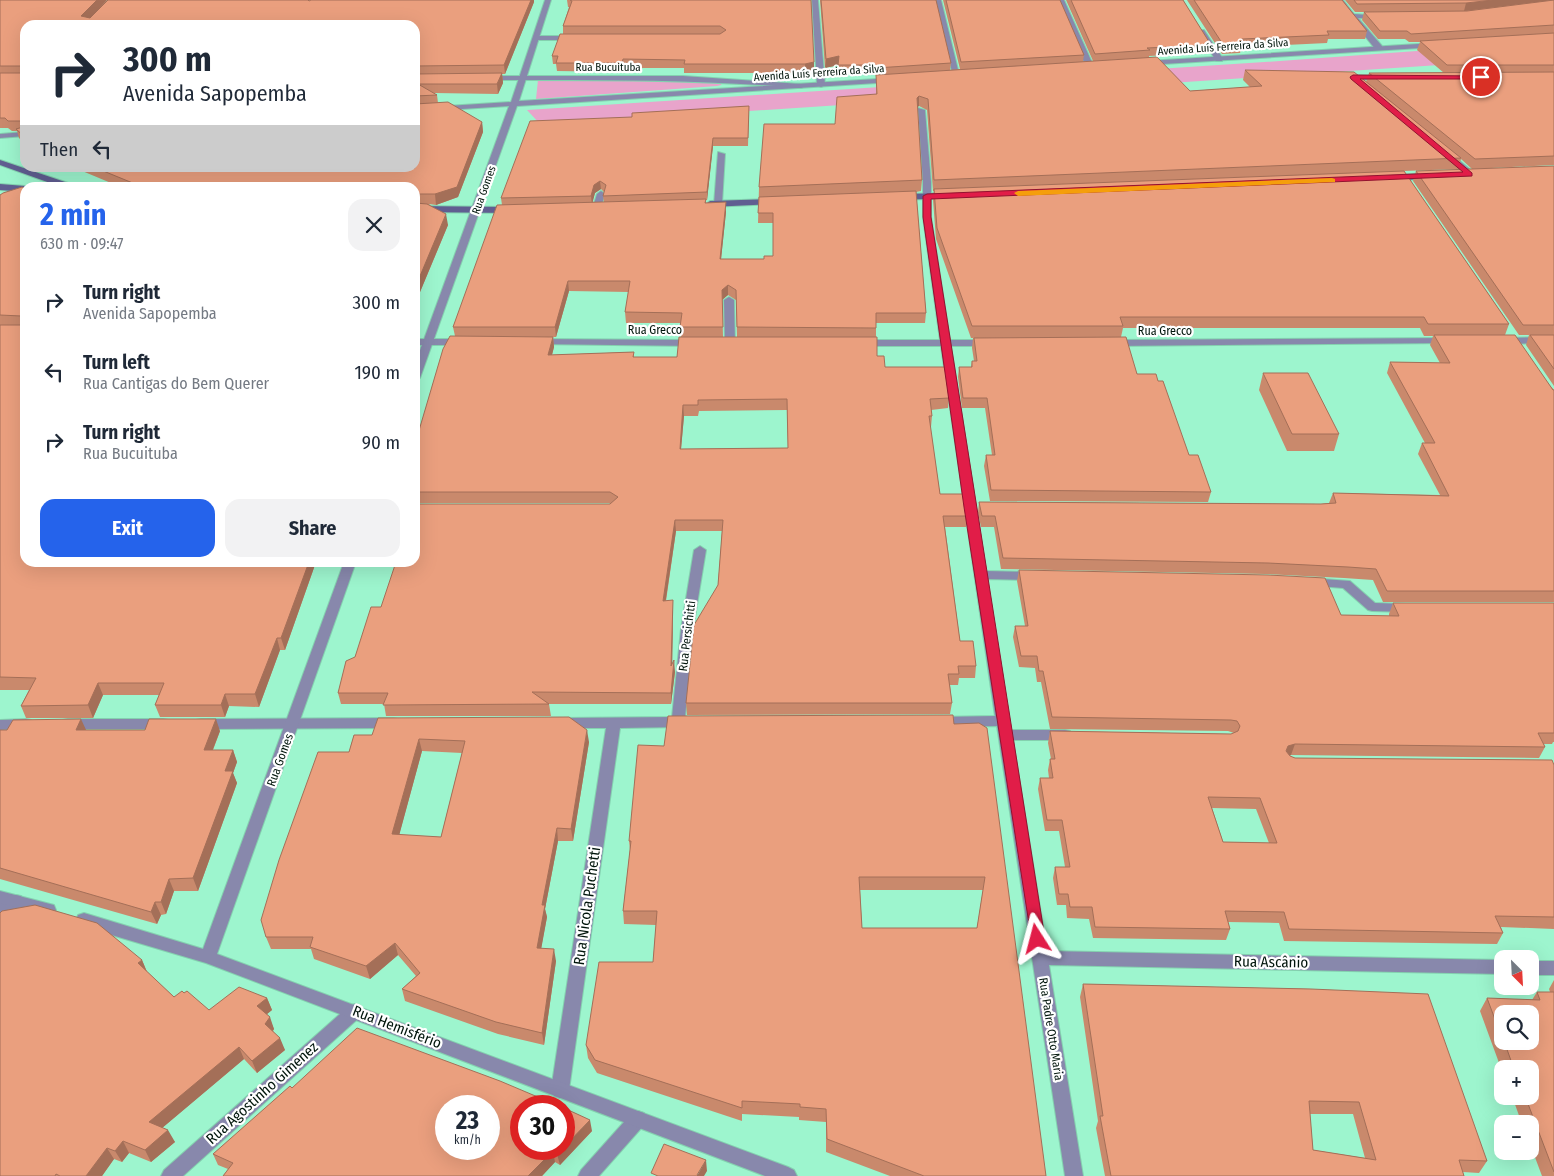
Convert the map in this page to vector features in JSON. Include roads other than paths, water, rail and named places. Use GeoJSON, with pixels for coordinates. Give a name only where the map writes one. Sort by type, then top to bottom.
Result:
{"type":"FeatureCollection","features":[{"type":"Feature","properties":{"kind":"main road"},"geometry":{"type":"LineString","coordinates":[[0,162],[20,169]]}},
{"type":"Feature","properties":{"kind":"main road"},"geometry":{"type":"LineString","coordinates":[[28,172],[57,182]]}},
{"type":"Feature","properties":{"kind":"main road"},"geometry":{"type":"LineString","coordinates":[[1379,178],[1442,176]]}},
{"type":"Feature","properties":{"kind":"main road"},"geometry":{"type":"LineString","coordinates":[[0,187],[20,189]]}},
{"type":"Feature","properties":{"kind":"main road"},"geometry":{"type":"LineString","coordinates":[[888,198],[956,196]]}},
{"type":"Feature","properties":{"kind":"main road"},"geometry":{"type":"LineString","coordinates":[[699,204],[783,201]]}},
{"type":"Feature","properties":{"kind":"main road"},"geometry":{"type":"LineString","coordinates":[[583,208],[602,207]]}},
{"type":"Feature","properties":{"kind":"main road"},"geometry":{"type":"LineString","coordinates":[[420,209],[525,210]]}},
{"type":"Feature","properties":{"kind":"street","name":"Rua Gomes"},"geometry":{"type":"LineString","coordinates":[[420,364],[515,104],[548,0]]}},
{"type":"Feature","properties":{"kind":"street"},"geometry":{"type":"LineString","coordinates":[[815,0],[821,84]]}},
{"type":"Feature","properties":{"kind":"street"},"geometry":{"type":"LineString","coordinates":[[938,0],[957,76]]}},
{"type":"Feature","properties":{"kind":"street"},"geometry":{"type":"LineString","coordinates":[[1061,0],[1090,67]]}},
{"type":"Feature","properties":{"kind":"street"},"geometry":{"type":"LineString","coordinates":[[1339,0],[1379,48]]}},
{"type":"Feature","properties":{"kind":"street"},"geometry":{"type":"LineString","coordinates":[[1352,16],[1392,17]]}},
{"type":"Feature","properties":{"kind":"street"},"geometry":{"type":"LineString","coordinates":[[1198,25],[1219,58]]}},
{"type":"Feature","properties":{"kind":"street"},"geometry":{"type":"LineString","coordinates":[[537,38],[585,38]]}},
{"type":"Feature","properties":{"kind":"street","name":"Avenida Luís Ferreira da Silva"},"geometry":{"type":"LineString","coordinates":[[1140,64],[1447,44]]}},
{"type":"Feature","properties":{"kind":"street"},"geometry":{"type":"LineString","coordinates":[[1080,68],[1100,66]]}},
{"type":"Feature","properties":{"kind":"street"},"geometry":{"type":"LineString","coordinates":[[947,76],[966,75]]}},
{"type":"Feature","properties":{"kind":"street"},"geometry":{"type":"LineString","coordinates":[[1335,77],[1387,75]]}},
{"type":"Feature","properties":{"kind":"street"},"geometry":{"type":"LineString","coordinates":[[1353,77],[1368,90]]}},
{"type":"Feature","properties":{"kind":"street","name":"Rua Bucuituba"},"geometry":{"type":"LineString","coordinates":[[480,78],[642,78],[763,82],[801,86]]}},
{"type":"Feature","properties":{"kind":"street","name":"Avenida Luís Ferreira da Silva"},"geometry":{"type":"LineString","coordinates":[[420,110],[899,80]]}},
{"type":"Feature","properties":{"kind":"street","name":"Rua Padre Otto Maria"},"geometry":{"type":"LineString","coordinates":[[921,110],[928,182],[927,217],[974,507],[980,575],[1074,1176]]}},
{"type":"Feature","properties":{"kind":"street"},"geometry":{"type":"LineString","coordinates":[[0,136],[20,134]]}},
{"type":"Feature","properties":{"kind":"street"},"geometry":{"type":"LineString","coordinates":[[1442,151],[1470,174]]}},
{"type":"Feature","properties":{"kind":"street"},"geometry":{"type":"LineString","coordinates":[[718,204],[721,154]]}},
{"type":"Feature","properties":{"kind":"street"},"geometry":{"type":"LineString","coordinates":[[1404,177],[1412,189]]}},
{"type":"Feature","properties":{"kind":"street"},"geometry":{"type":"LineString","coordinates":[[6,195],[13,188]]}},
{"type":"Feature","properties":{"kind":"street"},"geometry":{"type":"LineString","coordinates":[[601,194],[602,207]]}},
{"type":"Feature","properties":{"kind":"street"},"geometry":{"type":"LineString","coordinates":[[729,300],[730,343]]}},
{"type":"Feature","properties":{"kind":"street"},"geometry":{"type":"LineString","coordinates":[[1496,341],[1554,340]]}},
{"type":"Feature","properties":{"kind":"street","name":"Rua Grecco"},"geometry":{"type":"LineString","coordinates":[[1100,343],[1458,341]]}},
{"type":"Feature","properties":{"kind":"street"},"geometry":{"type":"LineString","coordinates":[[420,342],[477,342]]}},
{"type":"Feature","properties":{"kind":"street","name":"Rua Grecco"},"geometry":{"type":"LineString","coordinates":[[526,342],[701,343]]}},
{"type":"Feature","properties":{"kind":"street"},"geometry":{"type":"LineString","coordinates":[[848,343],[1004,343]]}},
{"type":"Feature","properties":{"kind":"street","name":"Rua Persichitti"},"geometry":{"type":"LineString","coordinates":[[678,722],[687,629],[700,550]]}},
{"type":"Feature","properties":{"kind":"street","name":"Rua Gomes"},"geometry":{"type":"LineString","coordinates":[[208,957],[348,567]]}},
{"type":"Feature","properties":{"kind":"street"},"geometry":{"type":"LineString","coordinates":[[980,575],[1046,576]]}},
{"type":"Feature","properties":{"kind":"street"},"geometry":{"type":"LineString","coordinates":[[1295,581],[1344,584],[1372,607],[1415,608]]}},
{"type":"Feature","properties":{"kind":"street","name":"Rua Nicola Puchetti"},"geometry":{"type":"LineString","coordinates":[[560,1090],[614,722]]}},
{"type":"Feature","properties":{"kind":"street"},"geometry":{"type":"LineString","coordinates":[[546,723],[698,722]]}},
{"type":"Feature","properties":{"kind":"street"},"geometry":{"type":"LineString","coordinates":[[924,722],[1079,736]]}},
{"type":"Feature","properties":{"kind":"street"},"geometry":{"type":"LineString","coordinates":[[58,724],[410,723]]}},
{"type":"Feature","properties":{"kind":"street"},"geometry":{"type":"LineString","coordinates":[[0,725],[39,724]]}},
{"type":"Feature","properties":{"kind":"street"},"geometry":{"type":"LineString","coordinates":[[0,911],[7,899]]}},
{"type":"Feature","properties":{"kind":"street","name":"Rua Hemisfério"},"geometry":{"type":"LineString","coordinates":[[7,899],[208,957],[788,1176]]}},
{"type":"Feature","properties":{"kind":"street","name":"Rua Ascânio"},"geometry":{"type":"LineString","coordinates":[[1040,958],[1494,967]]}},
{"type":"Feature","properties":{"kind":"street"},"geometry":{"type":"LineString","coordinates":[[1539,968],[1554,968]]}},
{"type":"Feature","properties":{"kind":"street","name":"Rua Agostinho Gimenez"},"geometry":{"type":"LineString","coordinates":[[170,1176],[355,1011]]}},
{"type":"Feature","properties":{"kind":"street"},"geometry":{"type":"LineString","coordinates":[[586,1176],[638,1119]]}}]}
